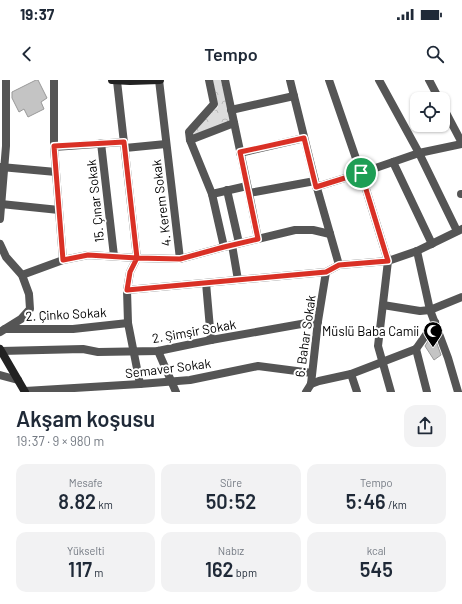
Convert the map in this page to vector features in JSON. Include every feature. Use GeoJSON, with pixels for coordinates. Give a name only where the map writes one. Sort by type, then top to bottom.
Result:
{"type":"FeatureCollection","features":[{"type":"Feature","properties":{"kind":"main road"},"geometry":{"type":"LineString","coordinates":[[114,80],[160,80]]}},
{"type":"Feature","properties":{"kind":"main road"},"geometry":{"type":"LineString","coordinates":[[0,350],[25,392]]}},
{"type":"Feature","properties":{"kind":"street"},"geometry":{"type":"LineString","coordinates":[[0,219],[2,167],[6,146],[3,117],[6,80]]}},
{"type":"Feature","properties":{"kind":"street"},"geometry":{"type":"LineString","coordinates":[[54,80],[54,146],[63,260]]}},
{"type":"Feature","properties":{"kind":"street"},"geometry":{"type":"LineString","coordinates":[[114,80],[124,145],[137,258],[130,272],[127,290],[128,322],[140,384]]}},
{"type":"Feature","properties":{"kind":"street","name":"4. Kerem Sokak"},"geometry":{"type":"LineString","coordinates":[[160,80],[180,259]]}},
{"type":"Feature","properties":{"kind":"street"},"geometry":{"type":"LineString","coordinates":[[209,80],[214,104]]}},
{"type":"Feature","properties":{"kind":"street"},"geometry":{"type":"LineString","coordinates":[[225,80],[258,239]]}},
{"type":"Feature","properties":{"kind":"street"},"geometry":{"type":"LineString","coordinates":[[290,80],[315,184],[339,265]]}},
{"type":"Feature","properties":{"kind":"street"},"geometry":{"type":"LineString","coordinates":[[329,80],[361,173],[388,261],[378,346],[391,392]]}},
{"type":"Feature","properties":{"kind":"street"},"geometry":{"type":"LineString","coordinates":[[127,290],[326,272],[339,265],[388,261],[417,251],[460,230],[379,80]]}},
{"type":"Feature","properties":{"kind":"street"},"geometry":{"type":"LineString","coordinates":[[429,80],[435,92]]}},
{"type":"Feature","properties":{"kind":"street"},"geometry":{"type":"LineString","coordinates":[[214,104],[231,106],[294,96]]}},
{"type":"Feature","properties":{"kind":"street"},"geometry":{"type":"LineString","coordinates":[[214,104],[189,132],[190,140],[212,194],[224,247]]}},
{"type":"Feature","properties":{"kind":"street"},"geometry":{"type":"LineString","coordinates":[[212,194],[227,190],[248,190],[315,184],[361,173],[419,153],[462,144],[450,121]]}},
{"type":"Feature","properties":{"kind":"street"},"geometry":{"type":"LineString","coordinates":[[190,140],[234,123]]}},
{"type":"Feature","properties":{"kind":"street"},"geometry":{"type":"LineString","coordinates":[[240,152],[304,138]]}},
{"type":"Feature","properties":{"kind":"street","name":"4. Kerem Sokak"},"geometry":{"type":"LineString","coordinates":[[54,146],[101,143],[124,145],[166,144]]}},
{"type":"Feature","properties":{"kind":"street","name":"15. Çınar Sokak"},"geometry":{"type":"LineString","coordinates":[[101,143],[114,256]]}},
{"type":"Feature","properties":{"kind":"street"},"geometry":{"type":"LineString","coordinates":[[393,162],[432,244]]}},
{"type":"Feature","properties":{"kind":"street"},"geometry":{"type":"LineString","coordinates":[[2,167],[56,172]]}},
{"type":"Feature","properties":{"kind":"street"},"geometry":{"type":"LineString","coordinates":[[227,190],[236,244],[238,280]]}},
{"type":"Feature","properties":{"kind":"street"},"geometry":{"type":"LineString","coordinates":[[1,200],[59,210]]}},
{"type":"Feature","properties":{"kind":"street"},"geometry":{"type":"LineString","coordinates":[[22,275],[63,260],[88,255],[180,259],[295,230],[313,230],[330,234]]}},
{"type":"Feature","properties":{"kind":"street"},"geometry":{"type":"LineString","coordinates":[[0,244],[6,257],[22,275],[29,294],[30,309],[21,319],[2,330]]}},
{"type":"Feature","properties":{"kind":"street"},"geometry":{"type":"LineString","coordinates":[[417,251],[430,310],[448,358],[458,392]]}},
{"type":"Feature","properties":{"kind":"street","name":"6. Bahar Sokak"},"geometry":{"type":"LineString","coordinates":[[306,392],[311,384],[318,322],[326,272]]}},
{"type":"Feature","properties":{"kind":"street"},"geometry":{"type":"LineString","coordinates":[[206,283],[211,340]]}},
{"type":"Feature","properties":{"kind":"street"},"geometry":{"type":"LineString","coordinates":[[383,305],[420,312],[430,310],[462,297]]}},
{"type":"Feature","properties":{"kind":"street","name":"2. Çinko Sokak"},"geometry":{"type":"LineString","coordinates":[[2,330],[73,329],[128,322]]}},
{"type":"Feature","properties":{"kind":"street","name":"2. Şimşir Sokak"},"geometry":{"type":"LineString","coordinates":[[0,350],[83,349],[98,352],[158,351],[211,340],[318,322]]}},
{"type":"Feature","properties":{"kind":"street"},"geometry":{"type":"LineString","coordinates":[[311,384],[352,374],[416,349],[435,322]]}},
{"type":"Feature","properties":{"kind":"street"},"geometry":{"type":"LineString","coordinates":[[416,349],[427,392]]}},
{"type":"Feature","properties":{"kind":"street"},"geometry":{"type":"LineString","coordinates":[[158,351],[176,392]]}},
{"type":"Feature","properties":{"kind":"street","name":"Semaver Sokak"},"geometry":{"type":"LineString","coordinates":[[25,392],[190,380],[258,366],[312,373]]}},
{"type":"Feature","properties":{"kind":"street"},"geometry":{"type":"LineString","coordinates":[[0,374],[18,380]]}},
{"type":"Feature","properties":{"kind":"street"},"geometry":{"type":"LineString","coordinates":[[352,374],[356,392]]}},
{"type":"Feature","properties":{"kind":"green space"},"geometry":{"type":"Polygon","coordinates":[[[213,80],[221,80],[232,122],[193,136],[194,130],[218,107],[213,80]]]}},
{"type":"Feature","properties":{"kind":"building"},"geometry":{"type":"Polygon","coordinates":[[[38,80],[47,98],[41,102],[44,109],[28,117],[24,109],[19,112],[12,98],[12,92],[38,80]]]}},
{"type":"Feature","properties":{"kind":"building","name":"Müslü Baba Camii"},"geometry":{"type":"Polygon","coordinates":[[[433,337],[441,355],[434,360],[425,346],[430,338],[433,337]]]}},
{"type":"Feature","properties":{"kind":"place","name":"Müslü Baba Camii"},"geometry":{"type":"Point","coordinates":[433,348]}},
{"type":"Feature","properties":{"kind":"route"},"geometry":{"type":"LineString","coordinates":[[361,173],[316,187],[304,138],[240,152],[258,239],[180,259],[137,258],[88,255],[63,260],[54,146],[124,142],[137,258],[130,272],[127,290],[326,272],[339,265],[388,261],[361,173]]}}]}
